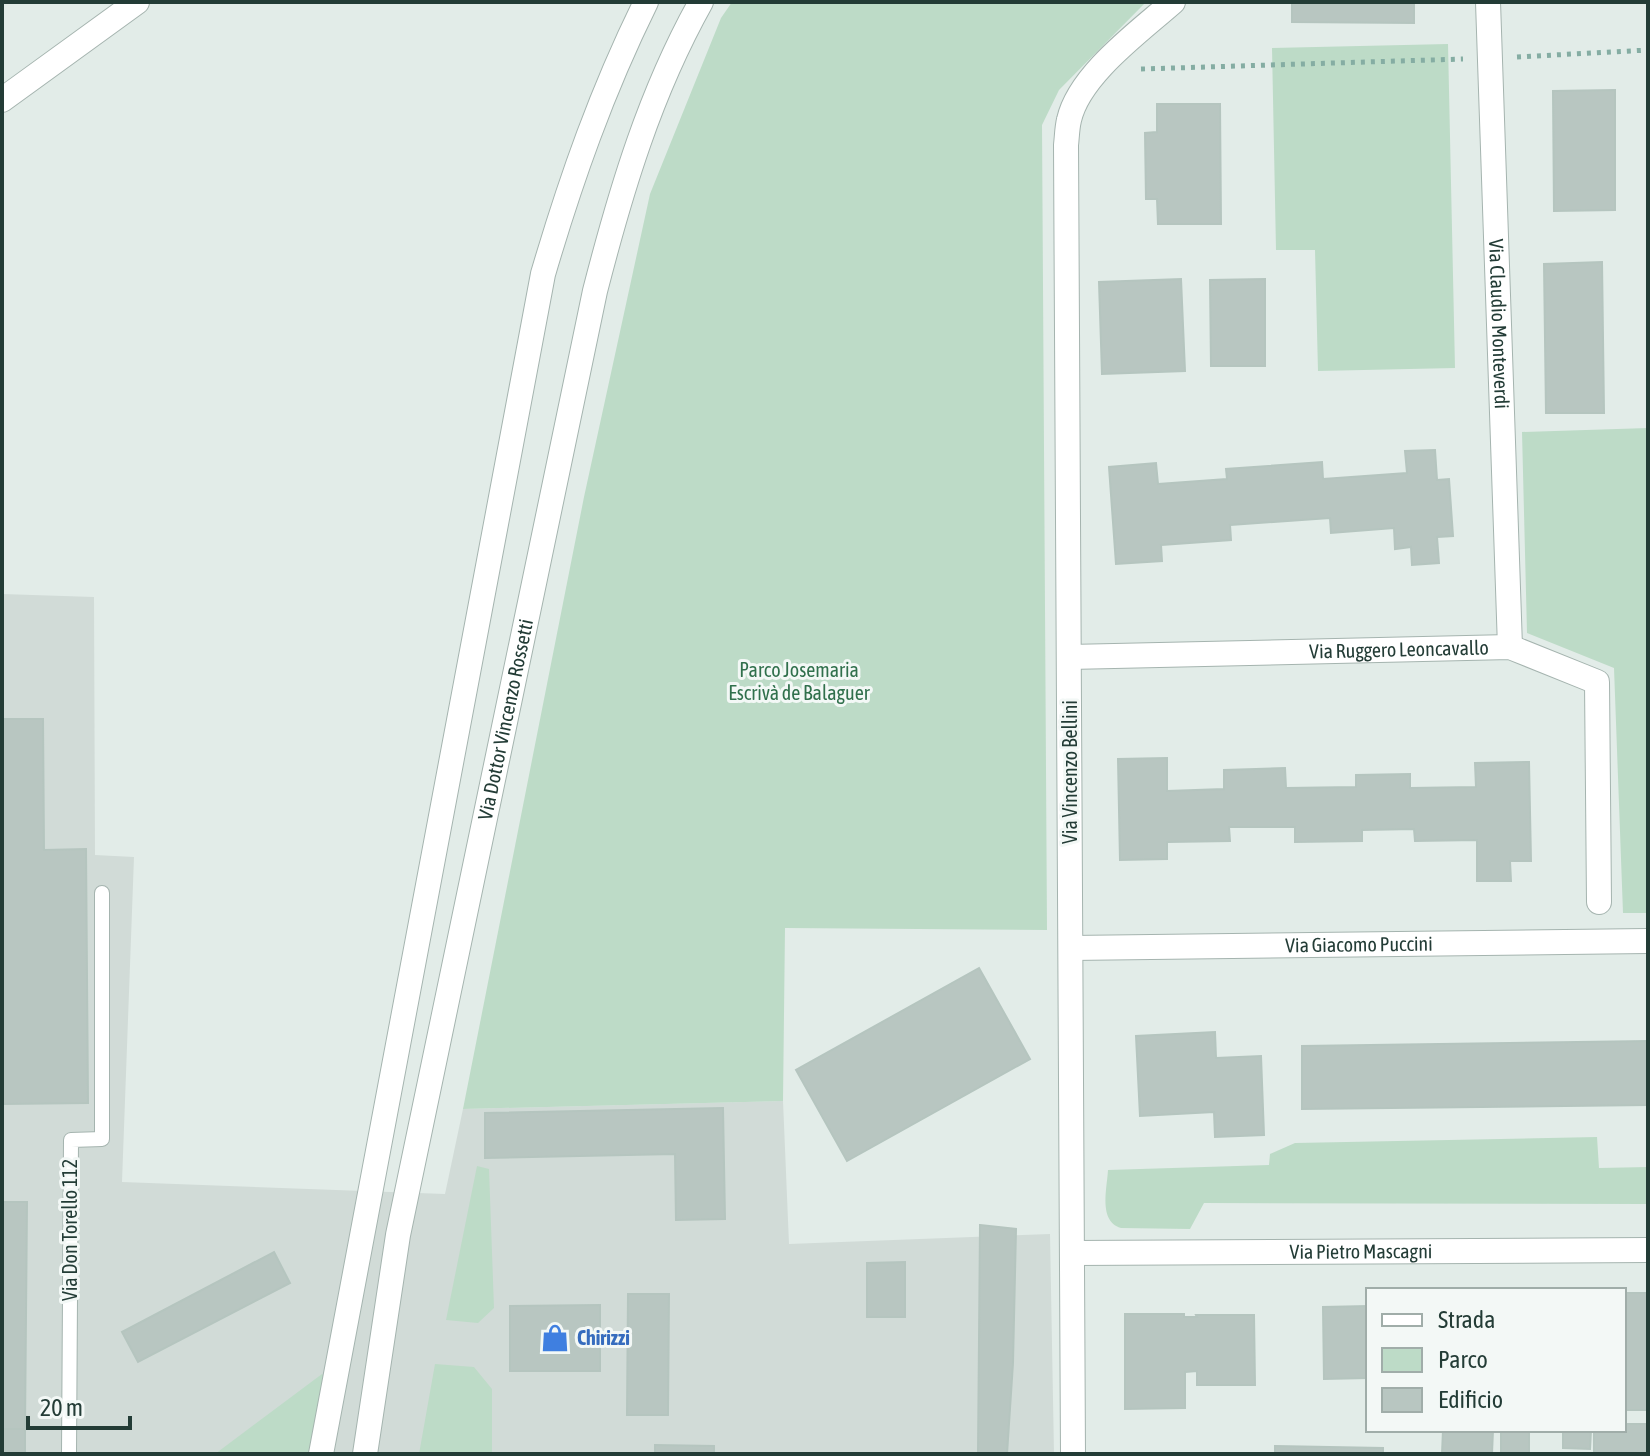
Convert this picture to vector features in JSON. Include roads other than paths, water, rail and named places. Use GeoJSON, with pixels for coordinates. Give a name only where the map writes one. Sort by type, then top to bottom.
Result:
{"type":"FeatureCollection","features":[{"type":"Feature","properties":{"kind":"street"},"geometry":{"type":"LineString","coordinates":[[2,100],[111,10],[137,2]]}},
{"type":"Feature","properties":{"kind":"street"},"geometry":{"type":"LineString","coordinates":[[321,1454],[543,274],[566,196],[602,98],[646,2]]}},
{"type":"Feature","properties":{"kind":"street","name":"Via Dottor Vincenzo Rossetti"},"geometry":{"type":"LineString","coordinates":[[365,1454],[398,1235],[595,291],[643,127],[670,63],[701,2]]}},
{"type":"Feature","properties":{"kind":"street","name":"Via Vincenzo Bellini"},"geometry":{"type":"LineString","coordinates":[[1073,1454],[1066,145],[1069,119],[1080,93],[1098,70],[1173,2]]}},
{"type":"Feature","properties":{"kind":"street","name":"Via Claudio Monteverdi"},"geometry":{"type":"LineString","coordinates":[[1488,2],[1510,647]]}},
{"type":"Feature","properties":{"kind":"street","name":"Via Ruggero Leoncavallo"},"geometry":{"type":"LineString","coordinates":[[1069,657],[1510,647],[1597,682],[1599,902]]}},
{"type":"Feature","properties":{"kind":"street","name":"Via Giacomo Puccini"},"geometry":{"type":"LineString","coordinates":[[1071,948],[1648,941]]}},
{"type":"Feature","properties":{"kind":"street","name":"Via Pietro Mascagni"},"geometry":{"type":"LineString","coordinates":[[1073,1253],[1648,1250]]}},
{"type":"Feature","properties":{"kind":"lane","name":"Via Don Torello 112"},"geometry":{"type":"LineString","coordinates":[[69,1454],[71,1140],[102,1139],[102,893]]}},
{"type":"Feature","properties":{"kind":"place","name":"Chirizzi"},"geometry":{"type":"Point","coordinates":[555,1338]}},
{"type":"Feature","properties":{"kind":"park label","name":"Parco Josemaria Escrivà de Balaguer"},"geometry":{"type":"Point","coordinates":[799,682]}}]}
